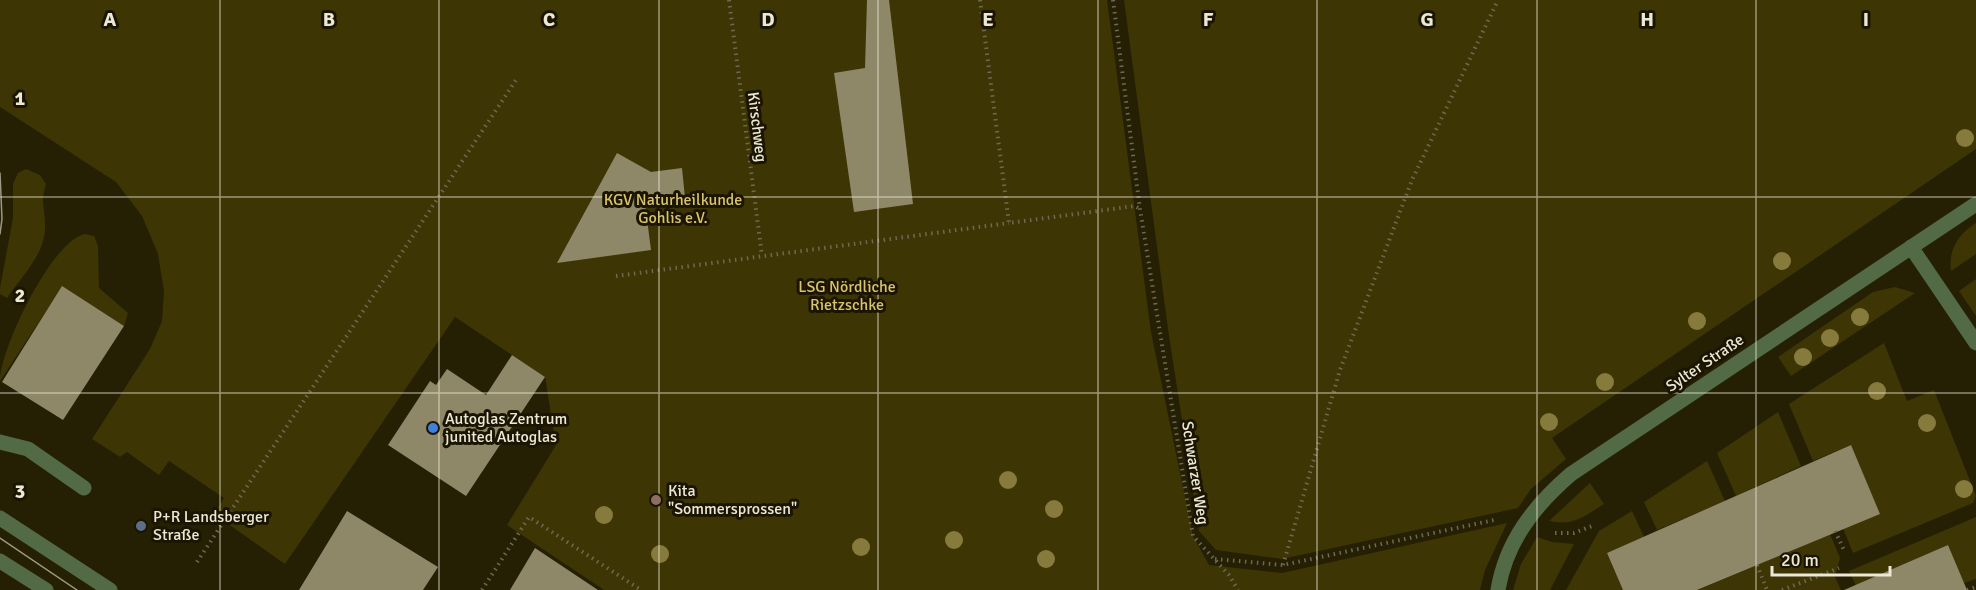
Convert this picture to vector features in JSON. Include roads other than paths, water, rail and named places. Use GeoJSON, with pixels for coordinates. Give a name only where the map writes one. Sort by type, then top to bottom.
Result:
{"type":"FeatureCollection","features":[{"type":"Feature","properties":{"kind":"street","name":"Sylter Straße"},"geometry":{"type":"LineString","coordinates":[[1498,590],[1511,548],[1527,520],[1543,498],[1571,474],[1976,204]]}},
{"type":"Feature","properties":{"kind":"street"},"geometry":{"type":"LineString","coordinates":[[1911,247],[1976,343]]}},
{"type":"Feature","properties":{"kind":"street"},"geometry":{"type":"LineString","coordinates":[[0,442],[28,448],[84,488]]}},
{"type":"Feature","properties":{"kind":"street"},"geometry":{"type":"LineString","coordinates":[[0,518],[110,590]]}},
{"type":"Feature","properties":{"kind":"street"},"geometry":{"type":"LineString","coordinates":[[0,561],[46,590]]}},
{"type":"Feature","properties":{"kind":"tram line"},"geometry":{"type":"LineString","coordinates":[[0,173],[2,219],[0,234]]}},
{"type":"Feature","properties":{"kind":"tram line"},"geometry":{"type":"LineString","coordinates":[[0,538],[77,590]]}},
{"type":"Feature","properties":{"kind":"place","name":"Autoglas Zentrum junited Autoglas"},"geometry":{"type":"Point","coordinates":[433,428]}},
{"type":"Feature","properties":{"kind":"place","name":"Kita \"Sommersprossen\""},"geometry":{"type":"Point","coordinates":[656,500]}},
{"type":"Feature","properties":{"kind":"place","name":"P+R Landsberger Straße"},"geometry":{"type":"Point","coordinates":[141,526]}},
{"type":"Feature","properties":{"kind":"park label","name":"KGV Naturheilkunde Gohlis e.V."},"geometry":{"type":"Point","coordinates":[673,209]}},
{"type":"Feature","properties":{"kind":"park label","name":"LSG Nördliche Rietzschke"},"geometry":{"type":"Point","coordinates":[847,296]}}]}
